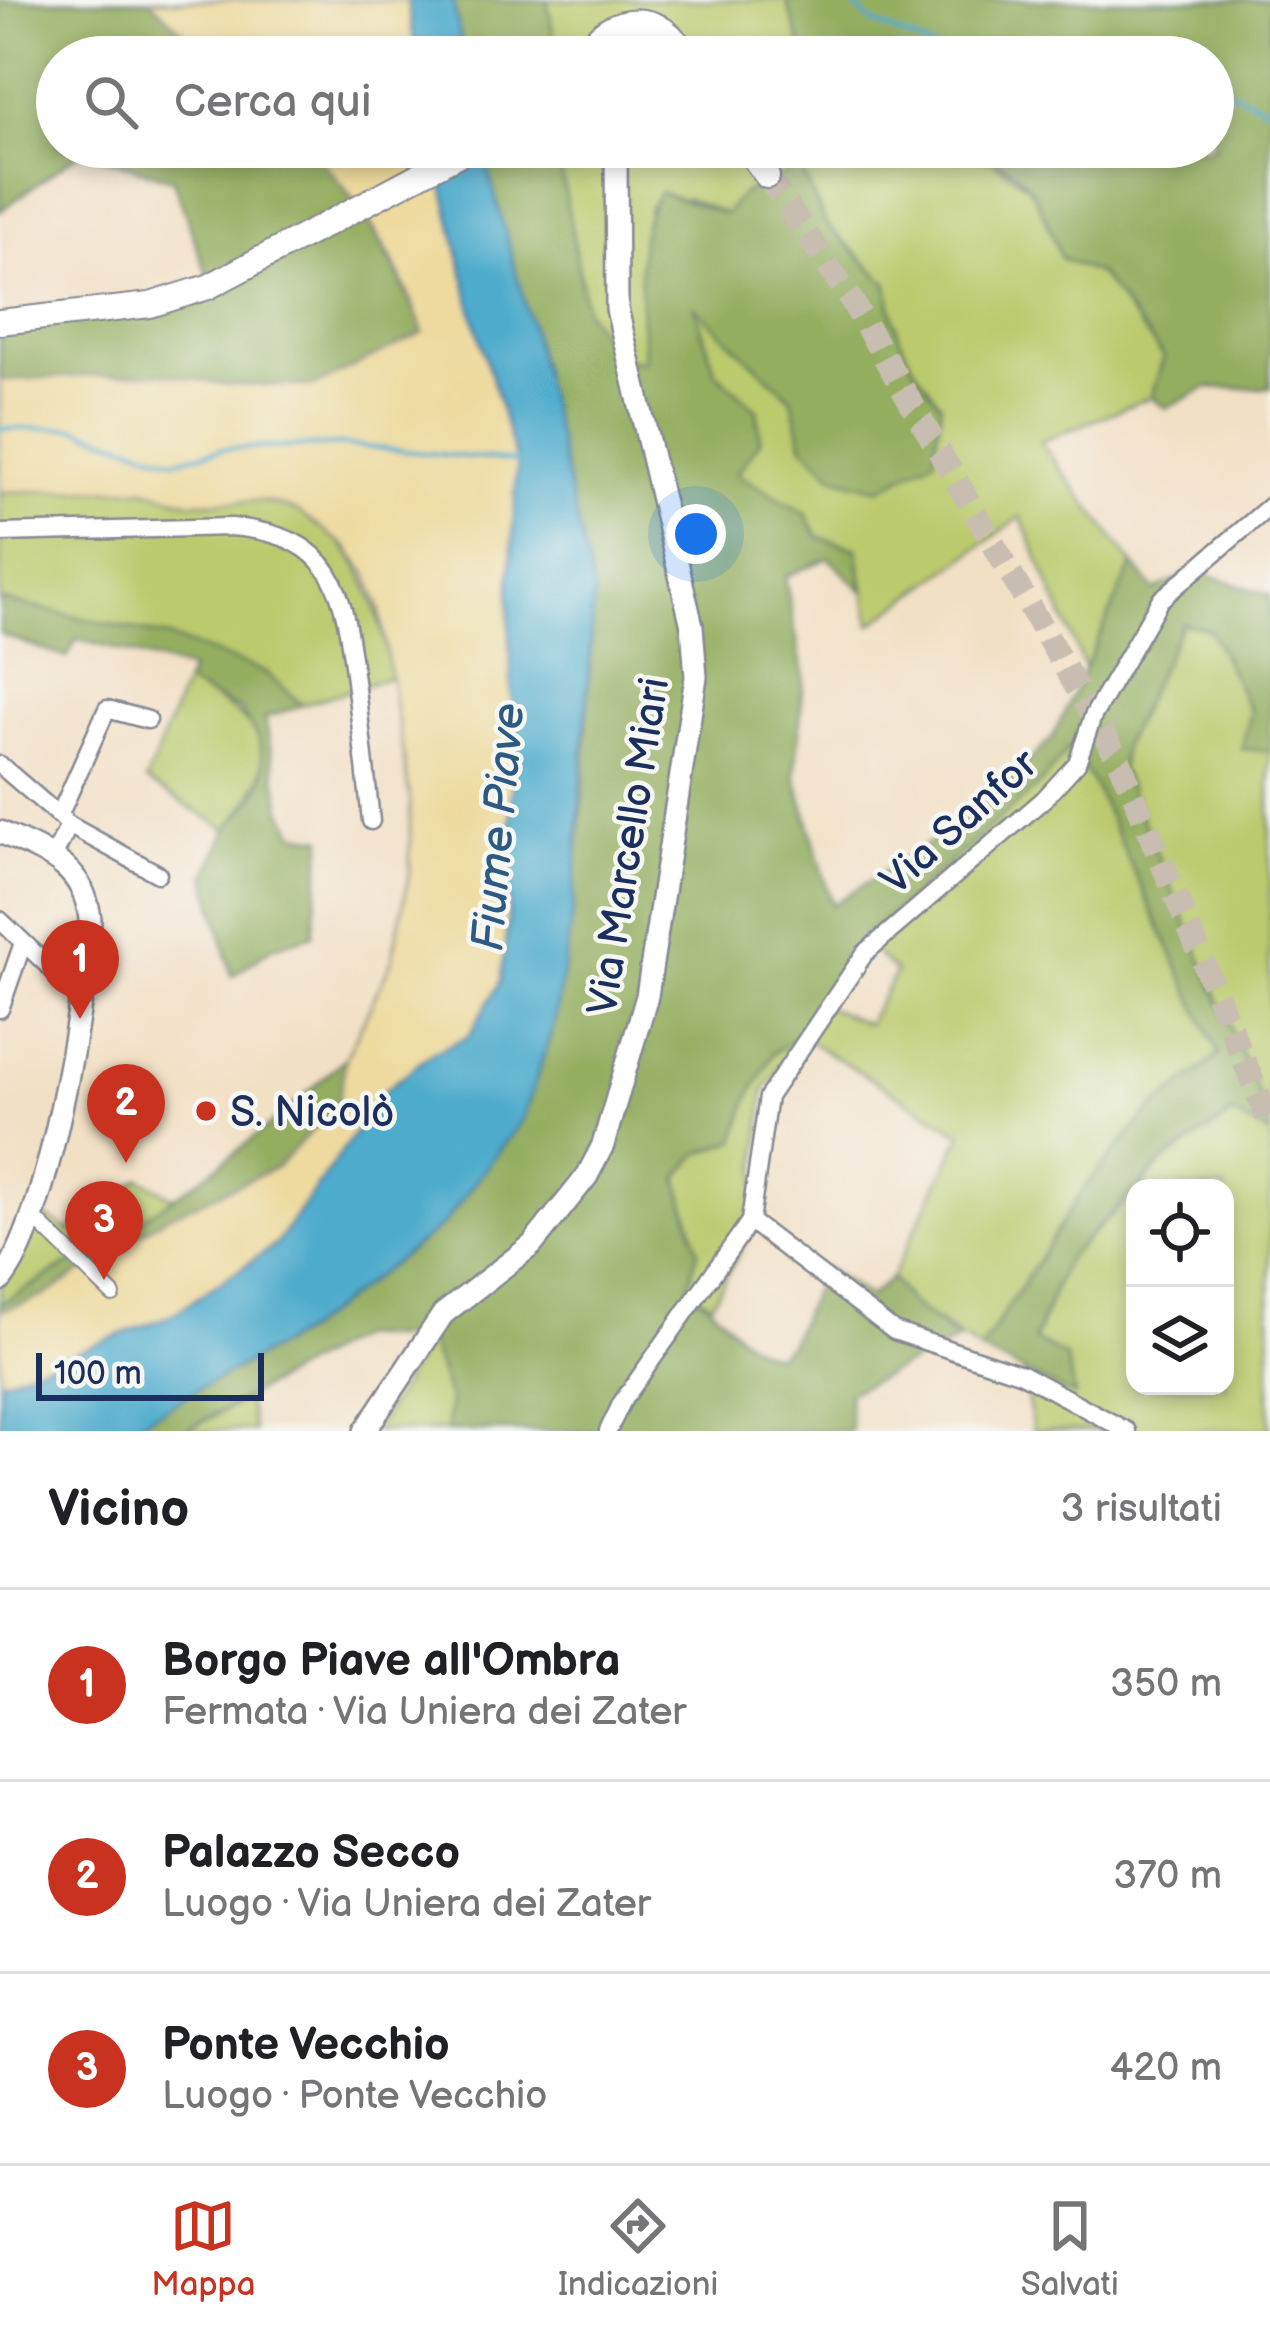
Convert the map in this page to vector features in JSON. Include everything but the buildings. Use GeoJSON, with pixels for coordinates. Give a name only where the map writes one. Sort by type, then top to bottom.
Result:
{"type":"FeatureCollection","features":[{"type":"Feature","properties":{"kind":"main road"},"geometry":{"type":"LineString","coordinates":[[602,32],[604,0]]}},
{"type":"Feature","properties":{"kind":"main road"},"geometry":{"type":"LineString","coordinates":[[623,0],[642,21]]}},
{"type":"Feature","properties":{"kind":"main road"},"geometry":{"type":"LineString","coordinates":[[599,36],[621,22],[642,21],[672,36]]}},
{"type":"Feature","properties":{"kind":"main road"},"geometry":{"type":"LineString","coordinates":[[0,322],[150,305],[242,271],[433,168]]}},
{"type":"Feature","properties":{"kind":"main road"},"geometry":{"type":"LineString","coordinates":[[761,168],[767,176]]}},
{"type":"Feature","properties":{"kind":"street","name":"Via Marcello Miari"},"geometry":{"type":"LineString","coordinates":[[365,1431],[443,1314],[532,1245],[587,1176],[618,1106],[646,997],[696,677],[692,626],[617,309],[616,168]]}},
{"type":"Feature","properties":{"kind":"street","name":"Via Marcello Miari"},"geometry":{"type":"LineString","coordinates":[[616,187],[623,168]]}},
{"type":"Feature","properties":{"kind":"street","name":"Via Sanfor"},"geometry":{"type":"LineString","coordinates":[[608,1431],[622,1402],[750,1221],[768,1097],[865,953],[1044,799],[1077,763],[1093,716],[1160,600],[1270,506]]}},
{"type":"Feature","properties":{"kind":"street"},"geometry":{"type":"LineString","coordinates":[[0,533],[231,526],[262,529],[309,550],[327,567],[346,612],[371,821]]}},
{"type":"Feature","properties":{"kind":"street"},"geometry":{"type":"LineString","coordinates":[[54,856],[107,709],[148,720]]}},
{"type":"Feature","properties":{"kind":"street"},"geometry":{"type":"LineString","coordinates":[[0,765],[64,821],[158,874]]}},
{"type":"Feature","properties":{"kind":"street"},"geometry":{"type":"LineString","coordinates":[[0,832],[54,856],[77,878],[88,905],[79,995],[33,1217],[18,1256],[0,1281]]}},
{"type":"Feature","properties":{"kind":"street"},"geometry":{"type":"LineString","coordinates":[[0,920],[79,995]]}},
{"type":"Feature","properties":{"kind":"street"},"geometry":{"type":"LineString","coordinates":[[0,1009],[22,943]]}},
{"type":"Feature","properties":{"kind":"street"},"geometry":{"type":"LineString","coordinates":[[33,1217],[113,1295]]}},
{"type":"Feature","properties":{"kind":"street"},"geometry":{"type":"LineString","coordinates":[[750,1221],[894,1330],[1022,1374],[1126,1431]]}},
{"type":"Feature","properties":{"kind":"green space"},"geometry":{"type":"Polygon","coordinates":[[[0,0],[149,0],[188,36],[36,36],[36,168],[59,168],[0,211],[0,0]]]}},
{"type":"Feature","properties":{"kind":"green space"},"geometry":{"type":"Polygon","coordinates":[[[453,0],[547,0],[554,36],[460,36],[453,0]]]}},
{"type":"Feature","properties":{"kind":"green space"},"geometry":{"type":"Polygon","coordinates":[[[547,0],[786,0],[798,36],[553,36],[547,0]]]}},
{"type":"Feature","properties":{"kind":"green space"},"geometry":{"type":"Polygon","coordinates":[[[786,0],[1270,0],[1270,388],[1207,388],[1166,408],[1151,397],[1164,357],[1100,275],[1061,258],[1037,200],[1009,168],[1234,168],[1234,36],[798,36],[786,0]]]}},
{"type":"Feature","properties":{"kind":"green space"},"geometry":{"type":"Polygon","coordinates":[[[135,168],[327,168],[375,233],[424,332],[315,386],[228,385],[160,373],[0,380],[0,326],[214,293],[173,180],[135,168]]]}},
{"type":"Feature","properties":{"kind":"green space"},"geometry":{"type":"Polygon","coordinates":[[[486,168],[561,168],[586,312],[618,359],[644,361],[641,250],[650,209],[660,192],[725,214],[742,194],[800,168],[826,224],[888,284],[904,348],[941,404],[934,459],[879,489],[835,477],[803,446],[792,399],[695,308],[715,371],[757,410],[760,441],[736,474],[806,514],[818,537],[857,548],[864,592],[828,558],[785,577],[804,678],[795,774],[832,905],[982,809],[1053,737],[1133,564],[1154,590],[1197,571],[1270,595],[1270,751],[1242,749],[1250,711],[1210,630],[1182,623],[1123,746],[1121,769],[1270,1121],[1270,1134],[1232,1114],[1146,1179],[1126,1179],[1126,1199],[1066,1259],[1034,1340],[1066,1357],[1075,1396],[980,1351],[1085,1187],[1151,1110],[1219,1055],[1095,787],[1070,747],[1041,783],[861,940],[800,1035],[773,1053],[748,1100],[736,1140],[698,1154],[678,1178],[698,1250],[687,1291],[760,1349],[775,1355],[789,1344],[824,1267],[869,1297],[891,1278],[911,1304],[959,1340],[848,1393],[851,1431],[447,1431],[450,1401],[429,1340],[358,1336],[184,1431],[124,1431],[303,1332],[443,1225],[523,1119],[554,1025],[582,813],[594,594],[486,168]]]}},
{"type":"Feature","properties":{"kind":"green space"},"geometry":{"type":"Polygon","coordinates":[[[561,168],[1003,168],[1036,193],[1061,258],[1100,275],[1164,357],[1151,397],[1040,442],[1133,564],[1085,669],[1021,517],[871,625],[856,548],[818,537],[806,514],[735,473],[760,441],[757,410],[715,371],[694,305],[792,399],[803,446],[941,404],[904,348],[888,284],[826,224],[800,169],[725,214],[687,198],[649,206],[643,253],[644,362],[618,359],[585,312],[561,168]]]}},
{"type":"Feature","properties":{"kind":"green space"},"geometry":{"type":"Polygon","coordinates":[[[132,488],[191,502],[257,501],[297,511],[322,525],[358,566],[379,619],[391,677],[302,705],[265,672],[0,600],[0,492],[132,488]]]}},
{"type":"Feature","properties":{"kind":"green space"},"geometry":{"type":"Polygon","coordinates":[[[0,600],[168,637],[265,672],[302,705],[265,718],[282,809],[296,834],[323,838],[313,935],[273,947],[232,976],[206,877],[227,829],[255,797],[264,771],[259,739],[239,710],[185,683],[190,670],[77,639],[67,658],[5,636],[0,633],[0,600]]]}},
{"type":"Feature","properties":{"kind":"green space"},"geometry":{"type":"Polygon","coordinates":[[[1182,623],[1210,630],[1250,711],[1243,749],[1270,751],[1270,1121],[1121,769],[1123,746],[1182,623]]]}},
{"type":"Feature","properties":{"kind":"green space"},"geometry":{"type":"Polygon","coordinates":[[[185,683],[234,712],[260,742],[264,760],[259,779],[227,829],[146,781],[185,683]]]}},
{"type":"Feature","properties":{"kind":"green space"},"geometry":{"type":"Polygon","coordinates":[[[1070,746],[1095,787],[1219,1055],[1151,1110],[1085,1187],[980,1351],[911,1304],[891,1278],[962,1134],[799,1035],[764,1091],[752,1230],[712,1303],[686,1291],[698,1250],[678,1178],[698,1154],[736,1140],[761,1071],[823,1005],[867,1024],[896,972],[861,940],[1040,783],[1070,746]]]}},
{"type":"Feature","properties":{"kind":"green space"},"geometry":{"type":"Polygon","coordinates":[[[346,1057],[338,1102],[277,1167],[166,1217],[44,1296],[0,1311],[0,1304],[182,1192],[265,1129],[346,1057]]]}},
{"type":"Feature","properties":{"kind":"green space"},"geometry":{"type":"Polygon","coordinates":[[[1233,1114],[1270,1134],[1270,1430],[1033,1431],[1023,1371],[1066,1259],[1126,1202],[1126,1395],[1234,1395],[1234,1179],[1148,1179],[1163,1162],[1233,1114]]]}},
{"type":"Feature","properties":{"kind":"green space"},"geometry":{"type":"Polygon","coordinates":[[[140,1178],[177,1200],[0,1304],[0,1286],[38,1211],[69,1231],[140,1178]]]}},
{"type":"Feature","properties":{"kind":"green space"},"geometry":{"type":"Polygon","coordinates":[[[429,1340],[450,1401],[447,1431],[374,1431],[429,1340]]]}},
{"type":"Feature","properties":{"kind":"green space"},"geometry":{"type":"Polygon","coordinates":[[[247,1400],[254,1431],[184,1431],[247,1400]]]}},
{"type":"Feature","properties":{"kind":"sand"},"geometry":{"type":"Polygon","coordinates":[[[149,0],[407,0],[413,36],[188,36],[149,0]]]}},
{"type":"Feature","properties":{"kind":"sand"},"geometry":{"type":"Polygon","coordinates":[[[328,168],[439,168],[474,317],[517,464],[509,599],[513,756],[508,919],[501,981],[469,1036],[434,1052],[385,1090],[276,1244],[172,1315],[0,1381],[0,1311],[44,1296],[166,1217],[277,1167],[338,1103],[346,1057],[392,960],[410,871],[410,798],[379,606],[367,574],[347,547],[297,511],[265,501],[190,502],[145,489],[0,492],[0,380],[160,373],[228,385],[315,386],[423,332],[403,282],[328,168]]]}},
{"type":"Feature","properties":{"kind":"water"},"geometry":{"type":"Polygon","coordinates":[[[407,0],[453,0],[460,36],[413,36],[407,0]]]}},
{"type":"Feature","properties":{"kind":"water"},"geometry":{"type":"Polygon","coordinates":[[[439,168],[488,168],[532,330],[594,594],[573,912],[554,1025],[523,1119],[443,1225],[303,1332],[124,1431],[0,1431],[0,1381],[172,1315],[276,1245],[385,1090],[434,1052],[469,1036],[501,981],[508,919],[513,756],[509,599],[517,464],[474,318],[439,168]]]}},
{"type":"Feature","properties":{"kind":"waterway"},"geometry":{"type":"LineString","coordinates":[[849,0],[870,21],[904,36]]}},
{"type":"Feature","properties":{"kind":"waterway"},"geometry":{"type":"LineString","coordinates":[[1234,93],[1270,108]]}},
{"type":"Feature","properties":{"kind":"waterway"},"geometry":{"type":"LineString","coordinates":[[0,429],[74,428],[175,460],[223,449],[342,445],[519,462]]}},
{"type":"Feature","properties":{"kind":"tunnel"},"geometry":{"type":"LineString","coordinates":[[767,176],[850,298],[1120,762],[1270,1123]]}},
{"type":"Feature","properties":{"kind":"place","name":"Borgo Piave all'Ombra"},"geometry":{"type":"Point","coordinates":[80,1019]}},
{"type":"Feature","properties":{"kind":"place","name":"S. Nicolò"},"geometry":{"type":"Point","coordinates":[206,1111]}},
{"type":"Feature","properties":{"kind":"place","name":"Palazzo Secco"},"geometry":{"type":"Point","coordinates":[126,1163]}},
{"type":"Feature","properties":{"kind":"place","name":"Ponte Vecchio"},"geometry":{"type":"Point","coordinates":[104,1280]}},
{"type":"Feature","properties":{"kind":"water label","name":"Fiume Piave"},"geometry":{"type":"Point","coordinates":[497,827]}}]}
